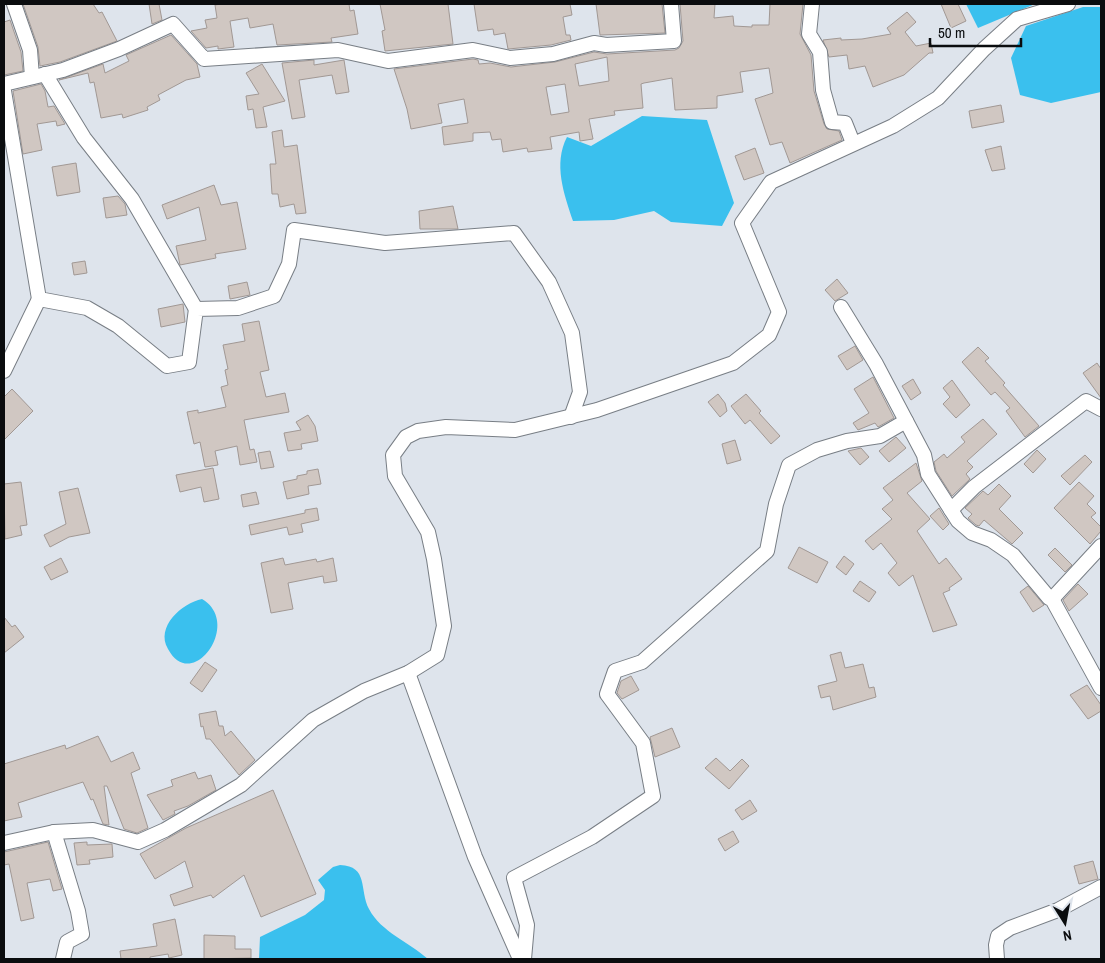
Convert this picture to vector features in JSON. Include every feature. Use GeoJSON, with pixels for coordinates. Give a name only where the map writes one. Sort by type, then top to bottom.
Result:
{"type":"FeatureCollection","features":[{"type":"Feature","properties":{"kind":"street"},"geometry":{"type":"LineString","coordinates":[[14,4],[38,76],[132,198],[196,310],[189,362],[167,366],[118,326],[87,308],[39,299]]}},
{"type":"Feature","properties":{"kind":"street"},"geometry":{"type":"LineString","coordinates":[[4,84],[64,70],[119,49],[173,24],[204,59],[338,50],[388,61],[473,50],[510,58],[553,54],[594,43],[606,45],[674,41],[671,4]]}},
{"type":"Feature","properties":{"kind":"street"},"geometry":{"type":"LineString","coordinates":[[812,4],[809,34],[820,52],[823,90],[832,122],[844,123],[853,143]]}},
{"type":"Feature","properties":{"kind":"street"},"geometry":{"type":"LineString","coordinates":[[4,843],[54,832],[93,830],[138,842],[158,833],[241,785],[313,720],[364,691],[408,673],[437,655],[444,626],[428,532],[395,476],[393,455],[406,437],[418,431],[446,427],[515,430],[597,410],[733,363],[769,335],[779,312],[742,223],[772,182],[893,126],[938,98],[984,49],[1017,19],[1068,4]]}},
{"type":"Feature","properties":{"kind":"street"},"geometry":{"type":"LineString","coordinates":[[4,91],[39,299],[4,371]]}},
{"type":"Feature","properties":{"kind":"street"},"geometry":{"type":"LineString","coordinates":[[196,310],[238,308],[274,296],[289,264],[294,230],[385,243],[514,233],[550,282],[572,333],[580,392],[571,417]]}},
{"type":"Feature","properties":{"kind":"street"},"geometry":{"type":"LineString","coordinates":[[841,307],[876,364],[924,455],[928,474],[958,521],[972,533],[991,540],[1013,555],[1052,598],[1101,688]]}},
{"type":"Feature","properties":{"kind":"street"},"geometry":{"type":"LineString","coordinates":[[951,510],[974,487],[1086,401],[1101,409]]}},
{"type":"Feature","properties":{"kind":"street"},"geometry":{"type":"LineString","coordinates":[[524,959],[527,925],[514,878],[592,837],[653,796],[643,743],[607,694],[615,671],[642,662],[767,551],[776,504],[789,465],[817,450],[847,441],[880,436],[906,421]]}},
{"type":"Feature","properties":{"kind":"street"},"geometry":{"type":"LineString","coordinates":[[1052,598],[1101,546]]}},
{"type":"Feature","properties":{"kind":"street"},"geometry":{"type":"LineString","coordinates":[[408,673],[475,857],[520,959]]}},
{"type":"Feature","properties":{"kind":"street"},"geometry":{"type":"LineString","coordinates":[[54,832],[78,911],[82,934],[67,942],[63,959]]}},
{"type":"Feature","properties":{"kind":"street"},"geometry":{"type":"LineString","coordinates":[[997,959],[996,945],[998,936],[1010,928],[1058,910],[1101,887]]}},
{"type":"Feature","properties":{"kind":"water"},"geometry":{"type":"Polygon","coordinates":[[[966,4],[1035,4],[978,28],[966,4]]]}},
{"type":"Feature","properties":{"kind":"water"},"geometry":{"type":"Polygon","coordinates":[[[1083,7],[1101,7],[1101,92],[1051,103],[1020,95],[1011,58],[1026,26],[1083,7]]]}},
{"type":"Feature","properties":{"kind":"water"},"geometry":{"type":"Polygon","coordinates":[[[642,116],[707,120],[734,203],[722,226],[671,222],[654,211],[614,220],[573,221],[563,190],[560,168],[563,147],[567,137],[591,146],[642,116]]]}},
{"type":"Feature","properties":{"kind":"water"},"geometry":{"type":"Polygon","coordinates":[[[202,599],[213,610],[217,623],[216,637],[209,650],[200,659],[189,664],[178,661],[168,649],[165,641],[165,632],[173,617],[179,611],[186,605],[202,599]]]}},
{"type":"Feature","properties":{"kind":"water"},"geometry":{"type":"Polygon","coordinates":[[[340,865],[349,866],[359,874],[366,902],[374,917],[388,930],[428,959],[259,959],[260,937],[305,915],[324,900],[325,890],[318,880],[333,867],[340,865]]]}},
{"type":"Feature","properties":{"kind":"building"},"geometry":{"type":"Polygon","coordinates":[[[23,4],[93,4],[99,13],[102,12],[117,41],[60,62],[40,66],[38,47],[23,4]]]}},
{"type":"Feature","properties":{"kind":"building"},"geometry":{"type":"Polygon","coordinates":[[[149,4],[159,4],[162,20],[152,24],[149,4]]]}},
{"type":"Feature","properties":{"kind":"building"},"geometry":{"type":"Polygon","coordinates":[[[349,4],[350,11],[354,10],[358,34],[331,38],[332,42],[277,45],[273,24],[250,28],[248,18],[230,21],[234,47],[218,49],[218,46],[206,48],[191,31],[207,28],[205,20],[217,18],[215,5],[349,4]]]}},
{"type":"Feature","properties":{"kind":"building"},"geometry":{"type":"Polygon","coordinates":[[[380,4],[448,4],[453,44],[385,51],[382,31],[385,30],[380,4]]]}},
{"type":"Feature","properties":{"kind":"building"},"geometry":{"type":"Polygon","coordinates":[[[474,4],[570,4],[572,15],[563,17],[566,35],[570,35],[571,40],[551,45],[508,49],[505,33],[494,35],[493,29],[478,31],[474,4]]]}},
{"type":"Feature","properties":{"kind":"building"},"geometry":{"type":"Polygon","coordinates":[[[596,4],[662,4],[665,33],[600,35],[596,4]]]}},
{"type":"Feature","properties":{"kind":"building"},"geometry":{"type":"Polygon","coordinates":[[[680,4],[715,4],[714,18],[733,16],[734,26],[752,27],[752,25],[769,25],[770,4],[803,4],[800,34],[811,55],[814,91],[824,124],[827,129],[839,131],[842,140],[790,163],[782,142],[770,145],[755,99],[773,93],[769,68],[740,72],[743,92],[717,96],[717,108],[675,110],[672,78],[641,84],[643,108],[614,111],[615,115],[589,119],[593,139],[580,141],[579,132],[550,137],[552,149],[528,152],[527,148],[503,152],[501,139],[492,140],[490,132],[473,133],[473,141],[444,145],[442,127],[468,123],[464,99],[438,104],[442,123],[411,129],[407,109],[394,69],[473,59],[478,60],[479,64],[490,63],[511,67],[555,62],[594,52],[607,54],[675,50],[679,48],[683,41],[680,4]],[[607,57],[575,64],[579,86],[609,81],[607,57]],[[565,84],[546,87],[551,115],[569,112],[565,84]]]}},
{"type":"Feature","properties":{"kind":"building"},"geometry":{"type":"Polygon","coordinates":[[[941,4],[958,4],[966,21],[951,28],[941,4]]]}},
{"type":"Feature","properties":{"kind":"building"},"geometry":{"type":"Polygon","coordinates":[[[907,12],[916,22],[905,32],[916,46],[931,43],[933,53],[929,53],[904,75],[873,87],[865,66],[849,69],[847,55],[829,57],[823,40],[841,38],[841,40],[862,39],[891,34],[887,28],[907,12]]]}},
{"type":"Feature","properties":{"kind":"building"},"geometry":{"type":"Polygon","coordinates":[[[10,20],[21,52],[23,71],[4,75],[4,22],[10,20]]]}},
{"type":"Feature","properties":{"kind":"building"},"geometry":{"type":"Polygon","coordinates":[[[171,35],[197,64],[200,77],[186,80],[158,95],[160,100],[147,107],[148,110],[123,118],[122,114],[101,118],[94,82],[90,83],[88,73],[59,80],[103,64],[105,73],[129,61],[126,55],[171,35]]]}},
{"type":"Feature","properties":{"kind":"building"},"geometry":{"type":"Polygon","coordinates":[[[314,60],[314,65],[344,60],[349,92],[336,94],[332,75],[299,80],[305,117],[292,119],[282,63],[314,60]]]}},
{"type":"Feature","properties":{"kind":"building"},"geometry":{"type":"Polygon","coordinates":[[[262,64],[285,101],[263,107],[267,127],[256,128],[253,109],[248,110],[246,96],[259,94],[246,73],[262,64]]]}},
{"type":"Feature","properties":{"kind":"building"},"geometry":{"type":"Polygon","coordinates":[[[41,84],[45,91],[48,107],[54,106],[65,124],[57,126],[56,121],[37,124],[42,150],[23,154],[13,91],[41,84]]]}},
{"type":"Feature","properties":{"kind":"building"},"geometry":{"type":"Polygon","coordinates":[[[1001,105],[1004,122],[972,128],[969,111],[1001,105]]]}},
{"type":"Feature","properties":{"kind":"building"},"geometry":{"type":"Polygon","coordinates":[[[282,130],[284,147],[297,145],[306,213],[296,214],[294,204],[280,207],[278,194],[272,194],[270,164],[276,164],[272,132],[282,130]]]}},
{"type":"Feature","properties":{"kind":"building"},"geometry":{"type":"Polygon","coordinates":[[[1001,146],[1005,169],[992,171],[985,150],[1001,146]]]}},
{"type":"Feature","properties":{"kind":"building"},"geometry":{"type":"Polygon","coordinates":[[[755,148],[764,173],[744,180],[735,156],[755,148]]]}},
{"type":"Feature","properties":{"kind":"building"},"geometry":{"type":"Polygon","coordinates":[[[76,163],[80,192],[57,196],[52,167],[76,163]]]}},
{"type":"Feature","properties":{"kind":"building"},"geometry":{"type":"Polygon","coordinates":[[[214,185],[221,205],[237,202],[246,249],[215,254],[216,258],[180,265],[176,246],[206,240],[199,207],[167,219],[162,205],[214,185]]]}},
{"type":"Feature","properties":{"kind":"building"},"geometry":{"type":"Polygon","coordinates":[[[118,196],[125,204],[127,215],[106,218],[103,198],[118,196]]]}},
{"type":"Feature","properties":{"kind":"building"},"geometry":{"type":"Polygon","coordinates":[[[453,206],[458,229],[420,229],[419,211],[453,206]]]}},
{"type":"Feature","properties":{"kind":"building"},"geometry":{"type":"Polygon","coordinates":[[[85,261],[87,273],[74,275],[72,263],[85,261]]]}},
{"type":"Feature","properties":{"kind":"building"},"geometry":{"type":"Polygon","coordinates":[[[837,279],[848,293],[835,301],[825,290],[837,279]]]}},
{"type":"Feature","properties":{"kind":"building"},"geometry":{"type":"Polygon","coordinates":[[[247,282],[250,295],[230,299],[228,286],[247,282]]]}},
{"type":"Feature","properties":{"kind":"building"},"geometry":{"type":"Polygon","coordinates":[[[183,304],[185,322],[161,327],[158,309],[183,304]]]}},
{"type":"Feature","properties":{"kind":"building"},"geometry":{"type":"Polygon","coordinates":[[[259,321],[269,370],[260,372],[266,397],[285,393],[289,412],[244,420],[250,450],[254,449],[257,462],[240,465],[237,446],[215,451],[218,465],[205,467],[200,442],[194,444],[187,412],[198,410],[198,413],[226,407],[221,387],[228,385],[225,370],[228,369],[223,345],[245,341],[242,324],[259,321]]]}},
{"type":"Feature","properties":{"kind":"building"},"geometry":{"type":"Polygon","coordinates":[[[855,346],[863,360],[847,370],[838,356],[855,346]]]}},
{"type":"Feature","properties":{"kind":"building"},"geometry":{"type":"Polygon","coordinates":[[[978,347],[989,358],[985,361],[1005,383],[1003,385],[1039,426],[1025,437],[1006,411],[1010,408],[995,392],[991,395],[962,362],[978,347]]]}},
{"type":"Feature","properties":{"kind":"building"},"geometry":{"type":"Polygon","coordinates":[[[1097,363],[1101,369],[1101,398],[1083,373],[1097,363]]]}},
{"type":"Feature","properties":{"kind":"building"},"geometry":{"type":"Polygon","coordinates":[[[873,377],[894,418],[878,427],[875,423],[858,430],[853,423],[869,413],[854,389],[873,377]]]}},
{"type":"Feature","properties":{"kind":"building"},"geometry":{"type":"Polygon","coordinates":[[[913,379],[921,393],[911,400],[902,386],[913,379]]]}},
{"type":"Feature","properties":{"kind":"building"},"geometry":{"type":"Polygon","coordinates":[[[952,380],[970,405],[956,418],[943,404],[950,397],[943,388],[952,380]]]}},
{"type":"Feature","properties":{"kind":"building"},"geometry":{"type":"Polygon","coordinates":[[[12,389],[33,411],[4,440],[4,397],[12,389]]]}},
{"type":"Feature","properties":{"kind":"building"},"geometry":{"type":"Polygon","coordinates":[[[718,394],[725,403],[727,411],[720,417],[708,402],[718,394]]]}},
{"type":"Feature","properties":{"kind":"building"},"geometry":{"type":"Polygon","coordinates":[[[746,394],[761,411],[759,413],[780,436],[771,444],[750,420],[745,424],[731,406],[746,394]]]}},
{"type":"Feature","properties":{"kind":"building"},"geometry":{"type":"Polygon","coordinates":[[[308,415],[315,426],[318,441],[301,444],[302,449],[288,451],[284,433],[301,430],[296,422],[308,415]]]}},
{"type":"Feature","properties":{"kind":"building"},"geometry":{"type":"Polygon","coordinates":[[[983,419],[997,434],[967,461],[973,467],[966,474],[970,479],[952,496],[936,471],[934,462],[944,454],[947,458],[965,442],[961,437],[983,419]]]}},
{"type":"Feature","properties":{"kind":"building"},"geometry":{"type":"Polygon","coordinates":[[[896,437],[906,448],[889,462],[879,451],[896,437]]]}},
{"type":"Feature","properties":{"kind":"building"},"geometry":{"type":"Polygon","coordinates":[[[735,440],[741,460],[727,464],[722,444],[735,440]]]}},
{"type":"Feature","properties":{"kind":"building"},"geometry":{"type":"Polygon","coordinates":[[[861,448],[869,457],[860,465],[848,451],[861,448]]]}},
{"type":"Feature","properties":{"kind":"building"},"geometry":{"type":"Polygon","coordinates":[[[1037,450],[1046,459],[1033,473],[1024,464],[1037,450]]]}},
{"type":"Feature","properties":{"kind":"building"},"geometry":{"type":"Polygon","coordinates":[[[270,451],[274,467],[261,469],[258,453],[270,451]]]}},
{"type":"Feature","properties":{"kind":"building"},"geometry":{"type":"Polygon","coordinates":[[[1085,455],[1092,462],[1070,485],[1061,476],[1085,455]]]}},
{"type":"Feature","properties":{"kind":"building"},"geometry":{"type":"Polygon","coordinates":[[[916,463],[922,481],[907,493],[930,519],[917,531],[939,564],[946,558],[962,579],[949,588],[950,590],[943,593],[957,625],[933,632],[913,575],[899,586],[888,573],[897,563],[881,543],[873,550],[865,541],[892,519],[882,509],[893,500],[883,488],[916,463]]]}},
{"type":"Feature","properties":{"kind":"building"},"geometry":{"type":"Polygon","coordinates":[[[213,468],[219,499],[204,502],[201,487],[180,492],[176,475],[213,468]]]}},
{"type":"Feature","properties":{"kind":"building"},"geometry":{"type":"Polygon","coordinates":[[[318,469],[321,484],[308,486],[309,494],[287,499],[283,482],[297,479],[297,476],[307,474],[307,471],[318,469]]]}},
{"type":"Feature","properties":{"kind":"building"},"geometry":{"type":"Polygon","coordinates":[[[21,482],[27,525],[20,526],[22,535],[5,539],[4,484],[21,482]]]}},
{"type":"Feature","properties":{"kind":"building"},"geometry":{"type":"Polygon","coordinates":[[[1079,482],[1094,496],[1087,504],[1096,513],[1091,517],[1101,527],[1101,531],[1090,544],[1054,508],[1079,482]]]}},
{"type":"Feature","properties":{"kind":"building"},"geometry":{"type":"Polygon","coordinates":[[[999,484],[1011,496],[999,509],[1023,533],[1012,544],[984,520],[979,526],[976,525],[968,518],[972,514],[965,508],[983,491],[988,495],[999,484]]]}},
{"type":"Feature","properties":{"kind":"building"},"geometry":{"type":"Polygon","coordinates":[[[78,488],[90,533],[69,537],[50,547],[44,535],[66,524],[59,492],[78,488]]]}},
{"type":"Feature","properties":{"kind":"building"},"geometry":{"type":"Polygon","coordinates":[[[256,492],[259,504],[243,507],[241,495],[256,492]]]}},
{"type":"Feature","properties":{"kind":"building"},"geometry":{"type":"Polygon","coordinates":[[[317,508],[319,520],[301,524],[303,532],[289,535],[287,527],[251,535],[249,525],[305,513],[305,510],[317,508]]]}},
{"type":"Feature","properties":{"kind":"building"},"geometry":{"type":"Polygon","coordinates":[[[939,508],[949,524],[943,530],[930,516],[939,508]]]}},
{"type":"Feature","properties":{"kind":"building"},"geometry":{"type":"Polygon","coordinates":[[[799,547],[828,562],[817,583],[788,568],[799,547]]]}},
{"type":"Feature","properties":{"kind":"building"},"geometry":{"type":"Polygon","coordinates":[[[1055,548],[1072,565],[1065,572],[1048,555],[1055,548]]]}},
{"type":"Feature","properties":{"kind":"building"},"geometry":{"type":"Polygon","coordinates":[[[844,556],[854,564],[846,575],[836,567],[844,556]]]}},
{"type":"Feature","properties":{"kind":"building"},"geometry":{"type":"Polygon","coordinates":[[[61,558],[68,572],[51,580],[44,567],[61,558]]]}},
{"type":"Feature","properties":{"kind":"building"},"geometry":{"type":"Polygon","coordinates":[[[283,558],[285,565],[316,559],[317,562],[333,558],[337,581],[324,583],[323,576],[288,583],[293,609],[271,613],[261,563],[283,558]]]}},
{"type":"Feature","properties":{"kind":"building"},"geometry":{"type":"Polygon","coordinates":[[[860,581],[876,592],[869,602],[853,591],[860,581]]]}},
{"type":"Feature","properties":{"kind":"building"},"geometry":{"type":"Polygon","coordinates":[[[1078,584],[1088,594],[1069,611],[1063,600],[1078,584]]]}},
{"type":"Feature","properties":{"kind":"building"},"geometry":{"type":"Polygon","coordinates":[[[1028,586],[1044,605],[1033,612],[1020,592],[1028,586]]]}},
{"type":"Feature","properties":{"kind":"building"},"geometry":{"type":"Polygon","coordinates":[[[4,617],[12,627],[15,625],[24,637],[4,653],[4,617]]]}},
{"type":"Feature","properties":{"kind":"building"},"geometry":{"type":"Polygon","coordinates":[[[841,652],[845,668],[863,664],[869,688],[874,687],[876,697],[833,710],[830,696],[821,698],[818,686],[837,681],[830,655],[841,652]]]}},
{"type":"Feature","properties":{"kind":"building"},"geometry":{"type":"Polygon","coordinates":[[[205,662],[217,670],[202,692],[190,683],[205,662]]]}},
{"type":"Feature","properties":{"kind":"building"},"geometry":{"type":"Polygon","coordinates":[[[631,676],[639,690],[622,699],[617,693],[621,681],[631,676]]]}},
{"type":"Feature","properties":{"kind":"building"},"geometry":{"type":"Polygon","coordinates":[[[1087,685],[1101,705],[1101,711],[1088,719],[1070,695],[1087,685]]]}},
{"type":"Feature","properties":{"kind":"building"},"geometry":{"type":"Polygon","coordinates":[[[216,711],[219,726],[223,726],[225,736],[231,731],[255,760],[239,775],[210,739],[206,739],[203,726],[201,727],[199,714],[216,711]]]}},
{"type":"Feature","properties":{"kind":"building"},"geometry":{"type":"Polygon","coordinates":[[[672,728],[680,747],[655,757],[650,737],[672,728]]]}},
{"type":"Feature","properties":{"kind":"building"},"geometry":{"type":"Polygon","coordinates":[[[98,736],[111,762],[133,752],[140,769],[131,773],[148,828],[137,833],[124,829],[107,786],[104,786],[109,825],[103,824],[93,799],[91,800],[83,782],[18,803],[22,817],[4,821],[4,764],[65,745],[66,749],[98,736]]]}},
{"type":"Feature","properties":{"kind":"building"},"geometry":{"type":"Polygon","coordinates":[[[716,758],[730,771],[742,759],[749,766],[729,789],[705,768],[716,758]]]}},
{"type":"Feature","properties":{"kind":"building"},"geometry":{"type":"Polygon","coordinates":[[[195,772],[198,779],[211,775],[216,790],[188,806],[174,811],[175,814],[163,820],[147,795],[173,786],[171,780],[195,772]]]}},
{"type":"Feature","properties":{"kind":"building"},"geometry":{"type":"Polygon","coordinates":[[[273,790],[316,894],[261,917],[244,875],[213,898],[211,895],[174,906],[170,895],[193,887],[185,861],[155,879],[140,854],[186,828],[273,790]]]}},
{"type":"Feature","properties":{"kind":"building"},"geometry":{"type":"Polygon","coordinates":[[[750,800],[757,811],[742,820],[735,810],[750,800]]]}},
{"type":"Feature","properties":{"kind":"building"},"geometry":{"type":"Polygon","coordinates":[[[733,831],[739,842],[725,851],[718,839],[733,831]]]}},
{"type":"Feature","properties":{"kind":"building"},"geometry":{"type":"Polygon","coordinates":[[[48,842],[62,889],[53,891],[50,879],[27,883],[34,918],[21,921],[9,864],[4,865],[4,852],[48,842]]]}},
{"type":"Feature","properties":{"kind":"building"},"geometry":{"type":"Polygon","coordinates":[[[87,842],[87,845],[112,844],[113,857],[89,860],[90,864],[77,865],[74,843],[87,842]]]}},
{"type":"Feature","properties":{"kind":"building"},"geometry":{"type":"Polygon","coordinates":[[[1093,861],[1098,879],[1079,884],[1074,866],[1093,861]]]}},
{"type":"Feature","properties":{"kind":"building"},"geometry":{"type":"Polygon","coordinates":[[[175,919],[182,955],[169,958],[168,954],[150,957],[150,959],[121,959],[120,951],[157,946],[153,924],[175,919]]]}},
{"type":"Feature","properties":{"kind":"building"},"geometry":{"type":"Polygon","coordinates":[[[204,935],[235,936],[235,949],[251,949],[251,958],[204,959],[204,935]]]}}]}
